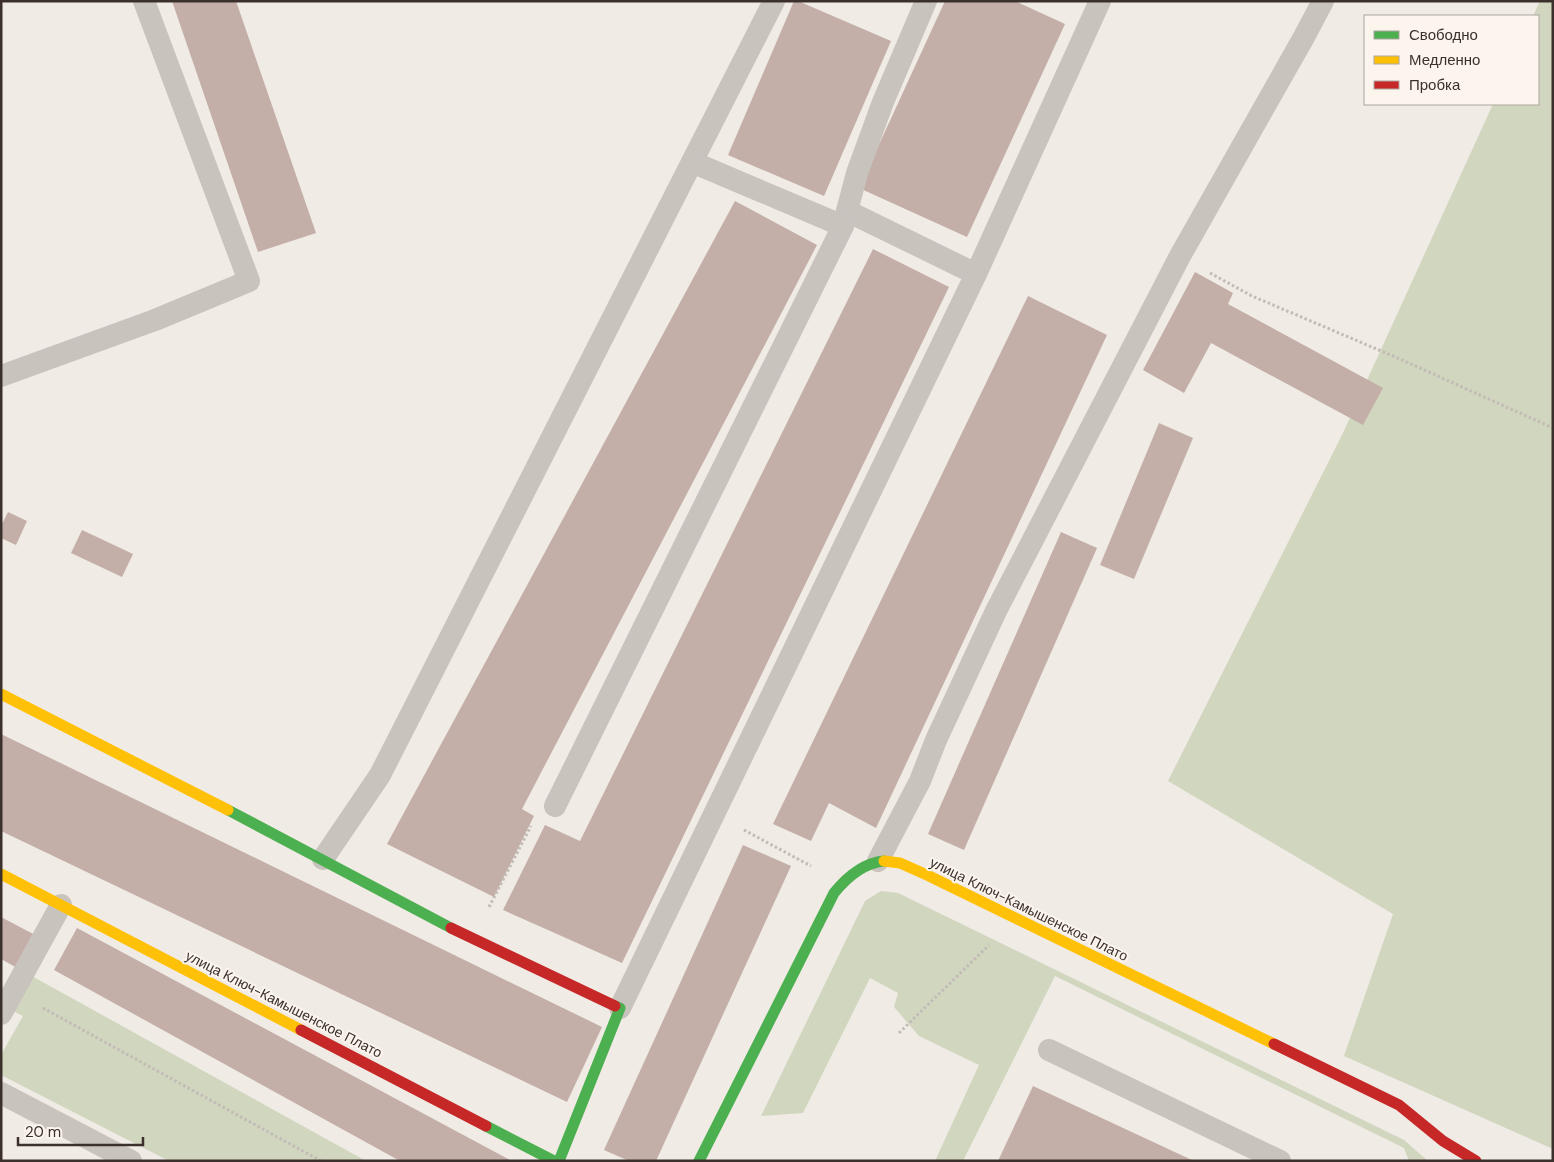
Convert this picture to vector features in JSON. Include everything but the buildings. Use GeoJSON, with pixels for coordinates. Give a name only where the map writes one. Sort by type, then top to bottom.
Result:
{"type":"FeatureCollection","features":[{"type":"Feature","properties":{"kind":"street"},"geometry":{"type":"LineString","coordinates":[[1,694],[323,859],[472,939],[620,1008],[559,1161]]}},
{"type":"Feature","properties":{"kind":"street","name":"улица Ключ-Камышенское Плато"},"geometry":{"type":"LineString","coordinates":[[878,861],[889,860],[927,875],[1399,1105],[1444,1141],[1476,1161]]}},
{"type":"Feature","properties":{"kind":"street"},"geometry":{"type":"LineString","coordinates":[[699,1161],[834,893],[843,882],[858,870],[878,861]]}},
{"type":"Feature","properties":{"kind":"street","name":"улица Ключ-Камышенское Плато"},"geometry":{"type":"LineString","coordinates":[[1,874],[554,1161]]}},
{"type":"Feature","properties":{"kind":"lane"},"geometry":{"type":"LineString","coordinates":[[1,376],[155,320],[250,281],[144,1]]}},
{"type":"Feature","properties":{"kind":"lane"},"geometry":{"type":"LineString","coordinates":[[323,859],[380,774],[774,1]]}},
{"type":"Feature","properties":{"kind":"lane"},"geometry":{"type":"LineString","coordinates":[[555,806],[845,218],[857,173],[883,102],[926,1]]}},
{"type":"Feature","properties":{"kind":"lane"},"geometry":{"type":"LineString","coordinates":[[878,861],[920,781],[936,740],[996,611],[1180,256],[1323,1]]}},
{"type":"Feature","properties":{"kind":"lane"},"geometry":{"type":"LineString","coordinates":[[620,1008],[976,274],[1099,2]]}},
{"type":"Feature","properties":{"kind":"lane"},"geometry":{"type":"LineString","coordinates":[[692,162],[845,218],[976,274]]}},
{"type":"Feature","properties":{"kind":"lane"},"geometry":{"type":"LineString","coordinates":[[1,1014],[61,905]]}},
{"type":"Feature","properties":{"kind":"lane"},"geometry":{"type":"LineString","coordinates":[[1050,1050],[1280,1161]]}},
{"type":"Feature","properties":{"kind":"lane"},"geometry":{"type":"LineString","coordinates":[[1,1093],[131,1161]]}},
{"type":"Feature","properties":{"kind":"path"},"geometry":{"type":"LineString","coordinates":[[1180,256],[1252,296],[1400,359],[1553,428]]}},
{"type":"Feature","properties":{"kind":"path"},"geometry":{"type":"LineString","coordinates":[[472,939],[534,820],[555,806]]}},
{"type":"Feature","properties":{"kind":"path"},"geometry":{"type":"LineString","coordinates":[[714,815],[843,882]]}},
{"type":"Feature","properties":{"kind":"path"},"geometry":{"type":"LineString","coordinates":[[899,1032],[991,943]]}},
{"type":"Feature","properties":{"kind":"path"},"geometry":{"type":"LineString","coordinates":[[36,1004],[321,1161]]}},
{"type":"Feature","properties":{"kind":"green space"},"geometry":{"type":"Polygon","coordinates":[[[1540,1],[1553,1],[1553,1149],[1344,1056],[1393,914],[1168,781],[1342,435],[1493,105],[1539,105],[1539,15],[1533,15],[1540,1]]]}},
{"type":"Feature","properties":{"kind":"green space"},"geometry":{"type":"Polygon","coordinates":[[[881,891],[898,893],[1404,1140],[1428,1161],[1409,1161],[1404,1148],[1055,976],[963,1161],[935,1161],[979,1065],[919,1036],[894,1007],[898,993],[870,978],[803,1113],[761,1116],[865,901],[881,891]]]}},
{"type":"Feature","properties":{"kind":"green space"},"geometry":{"type":"Polygon","coordinates":[[[30,975],[366,1161],[169,1161],[1,1075],[1,1055],[23,1016],[11,1010],[30,975]]]}},
{"type":"Feature","properties":{"kind":"traffic: fast"},"geometry":{"type":"LineString","coordinates":[[228,810],[451,928]]}},
{"type":"Feature","properties":{"kind":"traffic: fast"},"geometry":{"type":"LineString","coordinates":[[699,1161],[834,893],[844,882],[862,868],[884,861]]}},
{"type":"Feature","properties":{"kind":"traffic: fast"},"geometry":{"type":"LineString","coordinates":[[559,1161],[620,1008],[615,1006]]}},
{"type":"Feature","properties":{"kind":"traffic: fast"},"geometry":{"type":"LineString","coordinates":[[486,1126],[554,1161]]}},
{"type":"Feature","properties":{"kind":"traffic: slow"},"geometry":{"type":"LineString","coordinates":[[1,694],[228,810]]}},
{"type":"Feature","properties":{"kind":"traffic: slow"},"geometry":{"type":"LineString","coordinates":[[884,861],[900,863],[927,875],[1274,1044]]}},
{"type":"Feature","properties":{"kind":"traffic: slow"},"geometry":{"type":"LineString","coordinates":[[1,874],[301,1030]]}},
{"type":"Feature","properties":{"kind":"traffic: jam"},"geometry":{"type":"LineString","coordinates":[[451,928],[615,1006]]}},
{"type":"Feature","properties":{"kind":"traffic: jam"},"geometry":{"type":"LineString","coordinates":[[301,1030],[486,1126]]}},
{"type":"Feature","properties":{"kind":"traffic: jam"},"geometry":{"type":"LineString","coordinates":[[1274,1044],[1399,1105],[1443,1141],[1476,1161]]}}]}
